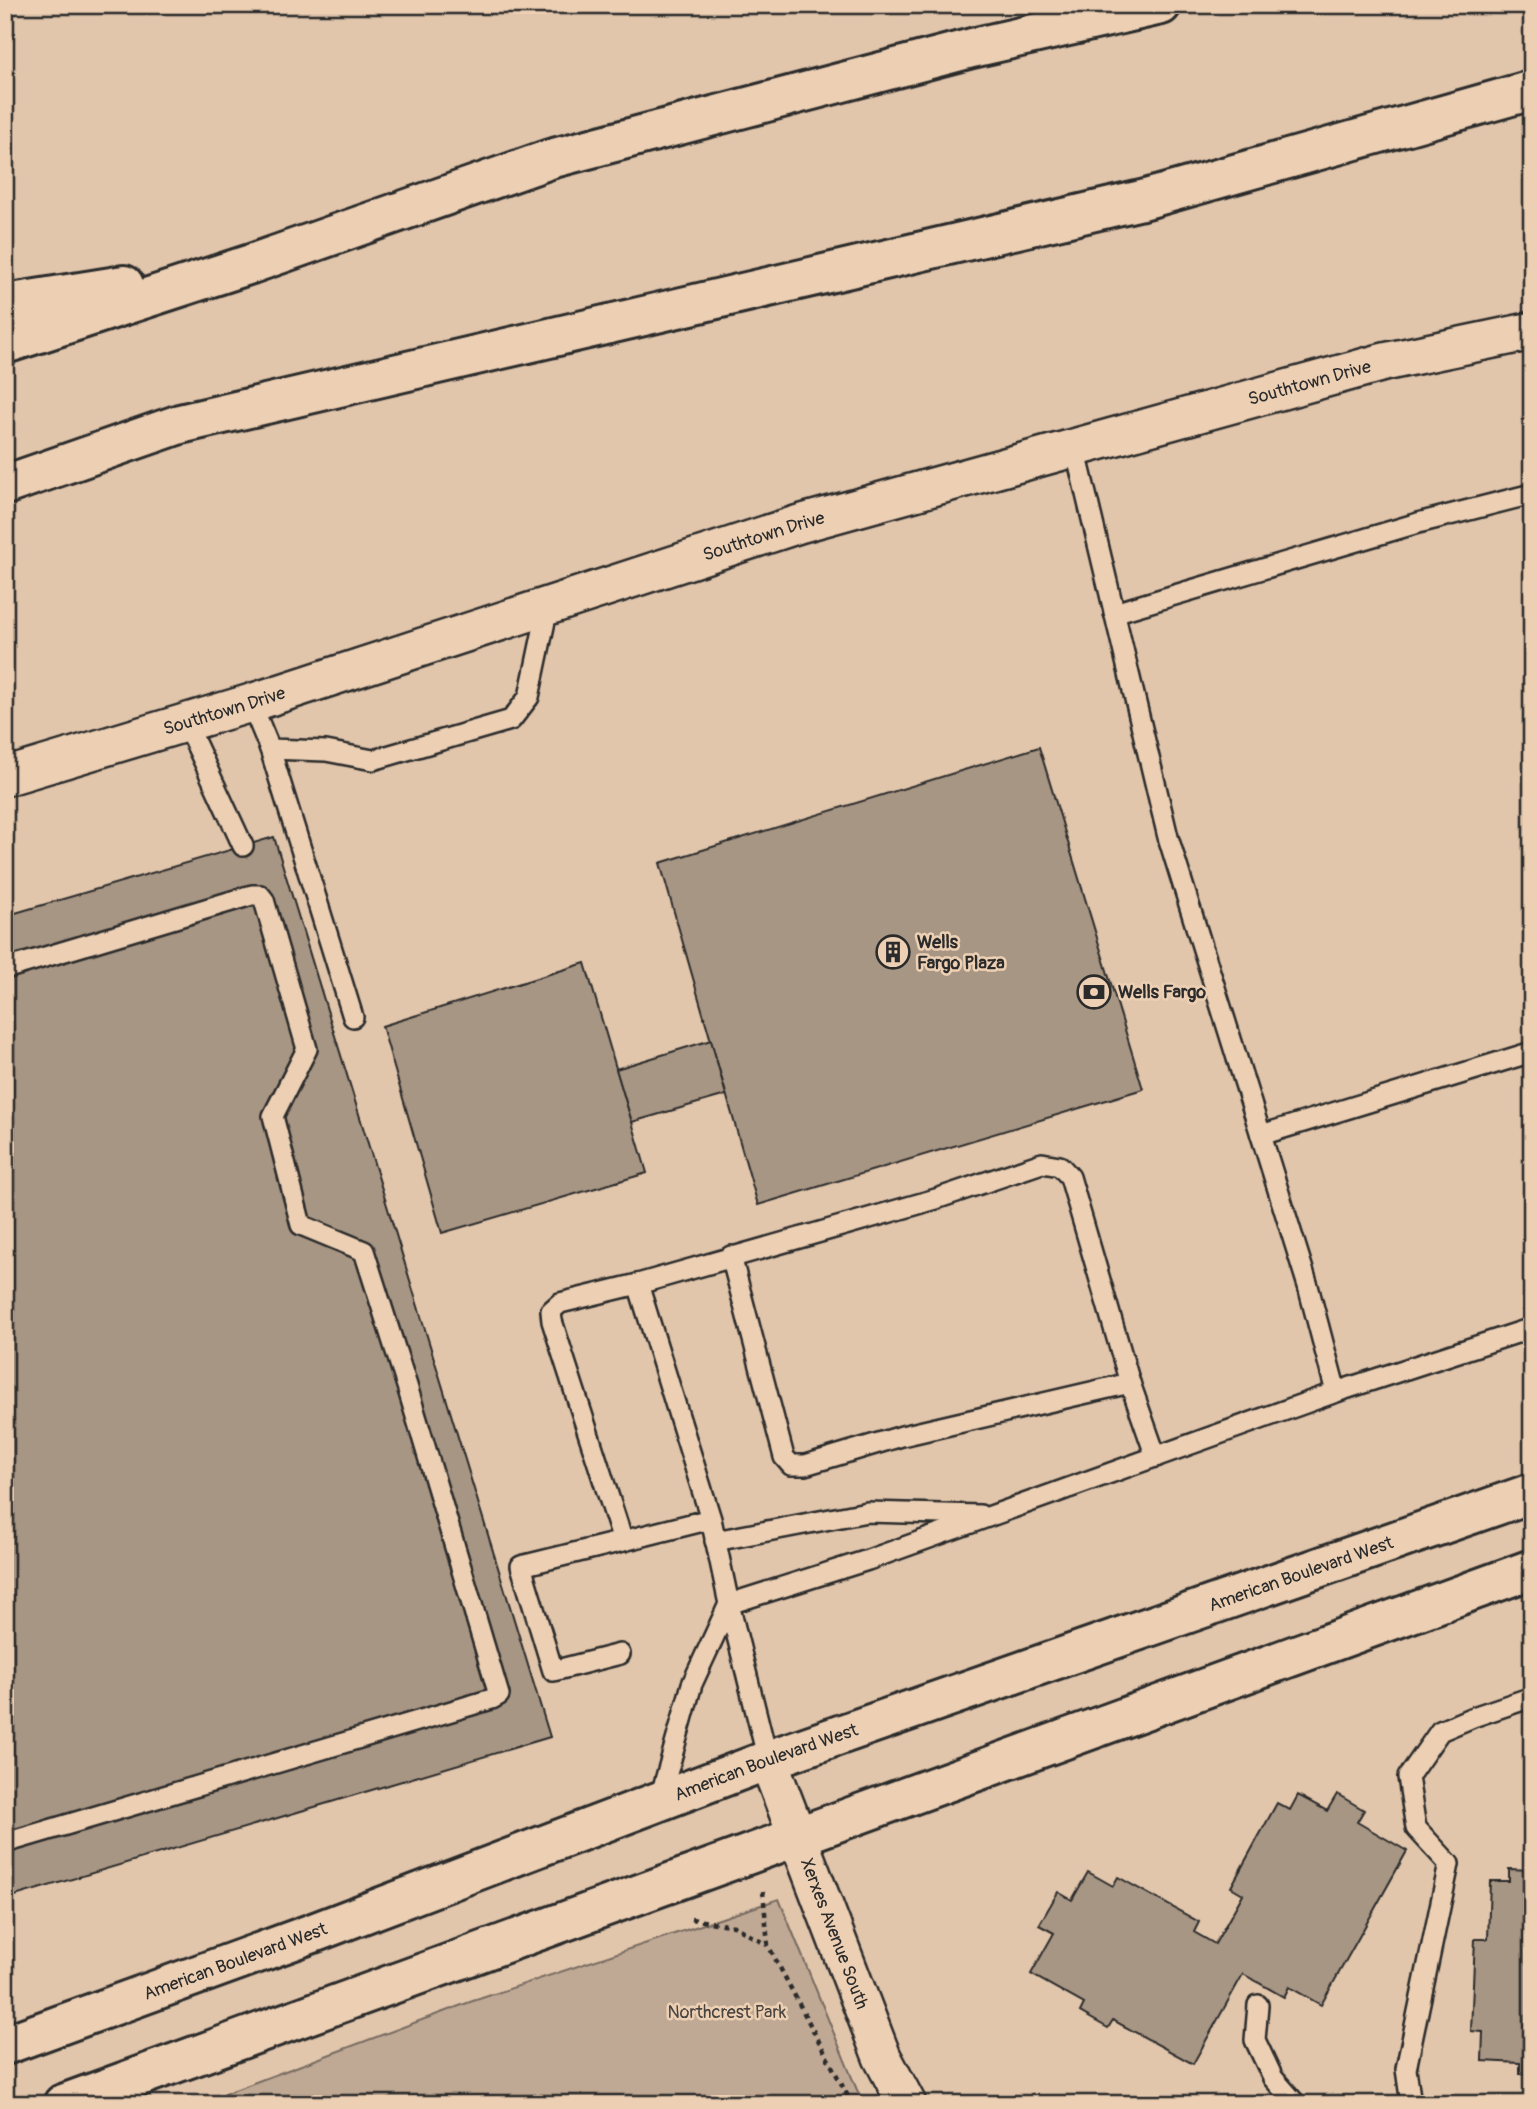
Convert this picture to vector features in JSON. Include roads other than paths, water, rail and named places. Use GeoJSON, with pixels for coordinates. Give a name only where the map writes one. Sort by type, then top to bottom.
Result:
{"type":"FeatureCollection","features":[{"type":"Feature","properties":{"kind":"main road"},"geometry":{"type":"LineString","coordinates":[[5,344],[251,264],[550,159],[972,48],[1161,5]]}},
{"type":"Feature","properties":{"kind":"main road"},"geometry":{"type":"LineString","coordinates":[[5,485],[180,424],[1146,199],[1532,90]]}},
{"type":"Feature","properties":{"kind":"main road"},"geometry":{"type":"LineString","coordinates":[[5,304],[251,264]]}},
{"type":"Feature","properties":{"kind":"main road","name":"American Boulevard West"},"geometry":{"type":"LineString","coordinates":[[5,2045],[326,1928],[768,1760],[1532,1493]]}},
{"type":"Feature","properties":{"kind":"main road"},"geometry":{"type":"LineString","coordinates":[[63,2104],[1532,1569]]}},
{"type":"Feature","properties":{"kind":"street","name":"Southtown Drive"},"geometry":{"type":"LineString","coordinates":[[5,777],[251,704],[799,524],[1384,362],[1532,331]]}},
{"type":"Feature","properties":{"kind":"street","name":"Xerxes Avenue South"},"geometry":{"type":"LineString","coordinates":[[768,1760],[882,2057],[907,2104]]}},
{"type":"Feature","properties":{"kind":"lane"},"geometry":{"type":"LineString","coordinates":[[1075,448],[1168,836],[1308,1286],[1336,1392]]}},
{"type":"Feature","properties":{"kind":"lane"},"geometry":{"type":"LineString","coordinates":[[1114,613],[1418,523],[1532,494]]}},
{"type":"Feature","properties":{"kind":"lane"},"geometry":{"type":"LineString","coordinates":[[270,749],[326,751],[373,760],[511,720],[529,697],[548,607]]}},
{"type":"Feature","properties":{"kind":"lane"},"geometry":{"type":"LineString","coordinates":[[251,704],[270,749],[353,1017]]}},
{"type":"Feature","properties":{"kind":"lane"},"geometry":{"type":"LineString","coordinates":[[186,723],[243,846]]}},
{"type":"Feature","properties":{"kind":"lane"},"geometry":{"type":"LineString","coordinates":[[5,969],[252,895],[260,895],[264,900],[307,1049],[273,1116],[301,1225],[364,1251],[499,1695],[5,1843]]}},
{"type":"Feature","properties":{"kind":"lane"},"geometry":{"type":"LineString","coordinates":[[1261,1135],[1532,1052]]}},
{"type":"Feature","properties":{"kind":"lane"},"geometry":{"type":"LineString","coordinates":[[623,1541],[551,1311],[560,1303],[638,1284],[936,1199],[1042,1163],[1060,1166],[1070,1177],[1130,1383],[1156,1457]]}},
{"type":"Feature","properties":{"kind":"lane"},"geometry":{"type":"LineString","coordinates":[[732,1256],[784,1457],[791,1465],[806,1465],[902,1436],[1130,1383]]}},
{"type":"Feature","properties":{"kind":"lane"},"geometry":{"type":"LineString","coordinates":[[638,1284],[711,1519],[768,1760]]}},
{"type":"Feature","properties":{"kind":"lane"},"geometry":{"type":"LineString","coordinates":[[659,1802],[692,1684],[729,1604],[868,1560],[1336,1392],[1532,1328]]}},
{"type":"Feature","properties":{"kind":"lane"},"geometry":{"type":"LineString","coordinates":[[715,1541],[867,1512],[992,1516]]}},
{"type":"Feature","properties":{"kind":"lane"},"geometry":{"type":"LineString","coordinates":[[620,1654],[553,1671],[521,1566],[711,1519]]}},
{"type":"Feature","properties":{"kind":"lane"},"geometry":{"type":"LineString","coordinates":[[1411,2104],[1406,2069],[1449,1864],[1416,1828],[1408,1777],[1440,1731],[1532,1697]]}},
{"type":"Feature","properties":{"kind":"lane"},"geometry":{"type":"LineString","coordinates":[[1258,2005],[1255,2040],[1273,2078],[1296,2104]]}},
{"type":"Feature","properties":{"kind":"place","name":"Wells Fargo Plaza"},"geometry":{"type":"Point","coordinates":[893,952]}},
{"type":"Feature","properties":{"kind":"place","name":"Wells Fargo"},"geometry":{"type":"Point","coordinates":[1094,992]}},
{"type":"Feature","properties":{"kind":"park label","name":"Northcrest Park"},"geometry":{"type":"Point","coordinates":[727,2012]}}]}
